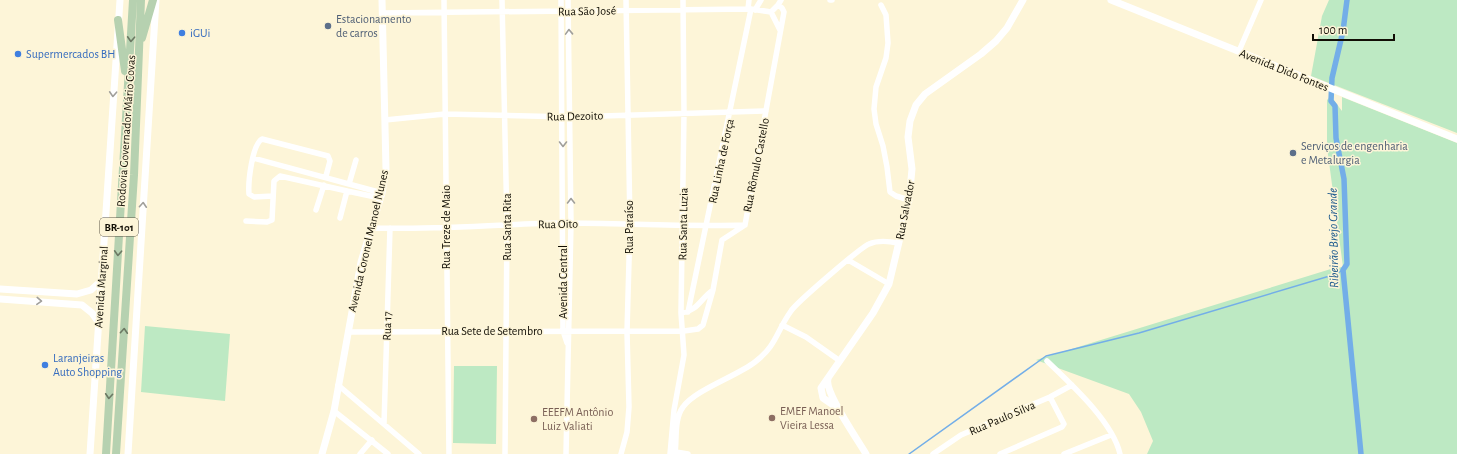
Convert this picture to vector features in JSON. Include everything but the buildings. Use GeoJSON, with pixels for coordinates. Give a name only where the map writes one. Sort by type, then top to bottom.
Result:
{"type":"FeatureCollection","features":[{"type":"Feature","properties":{"kind":"main road","name":"Rodovia Governador Mário Covas"},"geometry":{"type":"LineString","coordinates":[[106,454],[133,0]]}},
{"type":"Feature","properties":{"kind":"main road","name":"Rodovia Governador Mário Covas"},"geometry":{"type":"LineString","coordinates":[[116,454],[134,175],[141,0]]}},
{"type":"Feature","properties":{"kind":"main road"},"geometry":{"type":"LineString","coordinates":[[138,48],[155,0]]}},
{"type":"Feature","properties":{"kind":"main road"},"geometry":{"type":"LineString","coordinates":[[118,20],[128,93]]}},
{"type":"Feature","properties":{"kind":"street","name":"Avenida Marginal"},"geometry":{"type":"LineString","coordinates":[[90,454],[120,0]]}},
{"type":"Feature","properties":{"kind":"street"},"geometry":{"type":"LineString","coordinates":[[128,454],[155,0]]}},
{"type":"Feature","properties":{"kind":"street","name":"Avenida Coronel Manoel Nunes"},"geometry":{"type":"LineString","coordinates":[[322,454],[334,411],[361,262],[381,195],[386,170],[382,0]]}},
{"type":"Feature","properties":{"kind":"street","name":"Rua Treze de Maio"},"geometry":{"type":"LineString","coordinates":[[444,0],[446,331],[449,454]]}},
{"type":"Feature","properties":{"kind":"street","name":"Rua Santa Rita"},"geometry":{"type":"LineString","coordinates":[[502,0],[507,225],[505,454]]}},
{"type":"Feature","properties":{"kind":"street","name":"Avenida Central"},"geometry":{"type":"LineString","coordinates":[[561,0],[563,223],[566,331],[569,347],[566,454]]}},
{"type":"Feature","properties":{"kind":"street","name":"Avenida Central"},"geometry":{"type":"LineString","coordinates":[[566,331],[571,223],[568,0]]}},
{"type":"Feature","properties":{"kind":"street","name":"Rua Paraíso"},"geometry":{"type":"LineString","coordinates":[[621,454],[628,420],[627,332],[630,225],[626,0]]}},
{"type":"Feature","properties":{"kind":"street","name":"Rua Santa Luzia"},"geometry":{"type":"LineString","coordinates":[[674,453],[671,447],[674,410],[684,355],[684,331],[681,313],[684,113],[683,0]]}},
{"type":"Feature","properties":{"kind":"street"},"geometry":{"type":"LineString","coordinates":[[749,0],[751,10]]}},
{"type":"Feature","properties":{"kind":"street","name":"Rua Linha de Força"},"geometry":{"type":"LineString","coordinates":[[688,312],[731,112],[751,10],[761,0]]}},
{"type":"Feature","properties":{"kind":"street","name":"Rua Salvador"},"geometry":{"type":"LineString","coordinates":[[866,454],[839,409],[823,398],[821,388],[873,313],[889,284],[909,200],[912,170],[908,137],[910,121],[916,105],[925,94],[981,54],[996,40],[1007,28],[1023,0]]}},
{"type":"Feature","properties":{"kind":"street","name":"Avenida Dido Fontes"},"geometry":{"type":"LineString","coordinates":[[1111,0],[1128,3],[1325,87],[1457,139]]}},
{"type":"Feature","properties":{"kind":"street"},"geometry":{"type":"LineString","coordinates":[[1238,51],[1261,0]]}},
{"type":"Feature","properties":{"kind":"street"},"geometry":{"type":"LineString","coordinates":[[779,3],[771,12],[781,30]]}},
{"type":"Feature","properties":{"kind":"street","name":"Rua Rômulo Castello"},"geometry":{"type":"LineString","coordinates":[[684,331],[698,329],[703,325],[713,290],[722,240],[745,224],[784,12],[779,3]]}},
{"type":"Feature","properties":{"kind":"street"},"geometry":{"type":"LineString","coordinates":[[881,5],[886,15],[888,43],[886,58],[874,100],[876,124],[883,146],[890,192],[896,196],[909,200]]}},
{"type":"Feature","properties":{"kind":"street","name":"Rua São José"},"geometry":{"type":"LineString","coordinates":[[382,13],[568,12],[626,10],[751,10],[771,12]]}},
{"type":"Feature","properties":{"kind":"street","name":"Rua Dezoito"},"geometry":{"type":"LineString","coordinates":[[385,120],[445,114],[504,117],[570,117],[766,111]]}},
{"type":"Feature","properties":{"kind":"street"},"geometry":{"type":"LineString","coordinates":[[273,196],[254,197],[249,194],[256,145],[262,138],[317,152],[330,158],[326,176]]}},
{"type":"Feature","properties":{"kind":"street"},"geometry":{"type":"LineString","coordinates":[[253,158],[326,176],[381,195]]}},
{"type":"Feature","properties":{"kind":"street"},"geometry":{"type":"LineString","coordinates":[[349,184],[356,160]]}},
{"type":"Feature","properties":{"kind":"street"},"geometry":{"type":"LineString","coordinates":[[246,221],[271,221],[274,212],[274,181],[280,176],[347,191],[381,195]]}},
{"type":"Feature","properties":{"kind":"street"},"geometry":{"type":"LineString","coordinates":[[316,210],[324,185]]}},
{"type":"Feature","properties":{"kind":"street"},"geometry":{"type":"LineString","coordinates":[[340,218],[347,191]]}},
{"type":"Feature","properties":{"kind":"street","name":"Rua Oito"},"geometry":{"type":"LineString","coordinates":[[370,228],[446,228],[563,223],[630,225],[683,224],[707,226],[745,224]]}},
{"type":"Feature","properties":{"kind":"street","name":"Rua 17"},"geometry":{"type":"LineString","coordinates":[[384,424],[390,228]]}},
{"type":"Feature","properties":{"kind":"street"},"geometry":{"type":"LineString","coordinates":[[688,454],[674,453],[678,418],[682,407],[688,401],[754,363],[773,345],[782,325],[797,304],[859,249],[868,244],[877,242],[898,243]]}},
{"type":"Feature","properties":{"kind":"street"},"geometry":{"type":"LineString","coordinates":[[848,260],[889,284]]}},
{"type":"Feature","properties":{"kind":"street"},"geometry":{"type":"LineString","coordinates":[[0,289],[77,294],[91,290],[102,280]]}},
{"type":"Feature","properties":{"kind":"street"},"geometry":{"type":"LineString","coordinates":[[681,313],[694,309],[705,295],[713,290]]}},
{"type":"Feature","properties":{"kind":"street"},"geometry":{"type":"LineString","coordinates":[[0,299],[82,305],[92,313],[99,323]]}},
{"type":"Feature","properties":{"kind":"street"},"geometry":{"type":"LineString","coordinates":[[782,325],[806,337],[840,361]]}},
{"type":"Feature","properties":{"kind":"street","name":"Rua Sete de Setembro"},"geometry":{"type":"LineString","coordinates":[[348,332],[684,331]]}},
{"type":"Feature","properties":{"kind":"street"},"geometry":{"type":"LineString","coordinates":[[1047,361],[1072,385],[1098,414],[1111,434],[1120,454]]}},
{"type":"Feature","properties":{"kind":"street","name":"Rua Paulo Silva"},"geometry":{"type":"LineString","coordinates":[[933,454],[961,435],[1050,397],[1072,385]]}},
{"type":"Feature","properties":{"kind":"street"},"geometry":{"type":"LineString","coordinates":[[338,386],[419,454]]}},
{"type":"Feature","properties":{"kind":"street"},"geometry":{"type":"LineString","coordinates":[[1000,454],[1062,427],[1064,424],[1050,397]]}},
{"type":"Feature","properties":{"kind":"street"},"geometry":{"type":"LineString","coordinates":[[334,411],[388,454]]}},
{"type":"Feature","properties":{"kind":"street"},"geometry":{"type":"LineString","coordinates":[[1064,454],[1111,434]]}},
{"type":"Feature","properties":{"kind":"street"},"geometry":{"type":"LineString","coordinates":[[360,454],[372,440]]}},
{"type":"Feature","properties":{"kind":"green space"},"geometry":{"type":"Polygon","coordinates":[[[1329,0],[1457,0],[1457,133],[1311,76],[1322,16],[1329,0]]]}},
{"type":"Feature","properties":{"kind":"green space"},"geometry":{"type":"Polygon","coordinates":[[[1342,97],[1457,143],[1457,454],[1147,454],[1153,441],[1141,412],[1129,394],[1036,360],[1334,268],[1343,267],[1327,147],[1327,100],[1329,98],[1333,99],[1342,111],[1342,97]]]}},
{"type":"Feature","properties":{"kind":"green space"},"geometry":{"type":"Polygon","coordinates":[[[145,326],[230,334],[225,401],[141,392],[145,326]]]}},
{"type":"Feature","properties":{"kind":"green space"},"geometry":{"type":"Polygon","coordinates":[[[454,366],[497,366],[496,444],[453,443],[454,366]]]}},
{"type":"Feature","properties":{"kind":"waterway","name":"Ribeirão Brejo Grande"},"geometry":{"type":"LineString","coordinates":[[1347,0],[1343,31],[1332,78],[1331,101],[1335,106],[1336,138],[1344,179],[1347,264],[1343,270],[1361,454]]}},
{"type":"Feature","properties":{"kind":"waterway"},"geometry":{"type":"LineString","coordinates":[[909,454],[1046,356],[1139,333],[1333,275],[1343,270]]}},
{"type":"Feature","properties":{"kind":"place","name":"Estacionamento de carros"},"geometry":{"type":"Point","coordinates":[328,26]}},
{"type":"Feature","properties":{"kind":"place","name":"iGUi"},"geometry":{"type":"Point","coordinates":[182,33]}},
{"type":"Feature","properties":{"kind":"place","name":"Supermercados BH"},"geometry":{"type":"Point","coordinates":[18,54]}},
{"type":"Feature","properties":{"kind":"place","name":"Serviços de engenharia e Metalurgia"},"geometry":{"type":"Point","coordinates":[1293,153]}},
{"type":"Feature","properties":{"kind":"place","name":"Laranjeiras Auto Shopping"},"geometry":{"type":"Point","coordinates":[45,365]}},
{"type":"Feature","properties":{"kind":"place","name":"EMEF Manoel Vieira Lessa"},"geometry":{"type":"Point","coordinates":[772,418]}},
{"type":"Feature","properties":{"kind":"place","name":"EEEFM Antônio Luiz Valiati"},"geometry":{"type":"Point","coordinates":[534,419]}}]}
